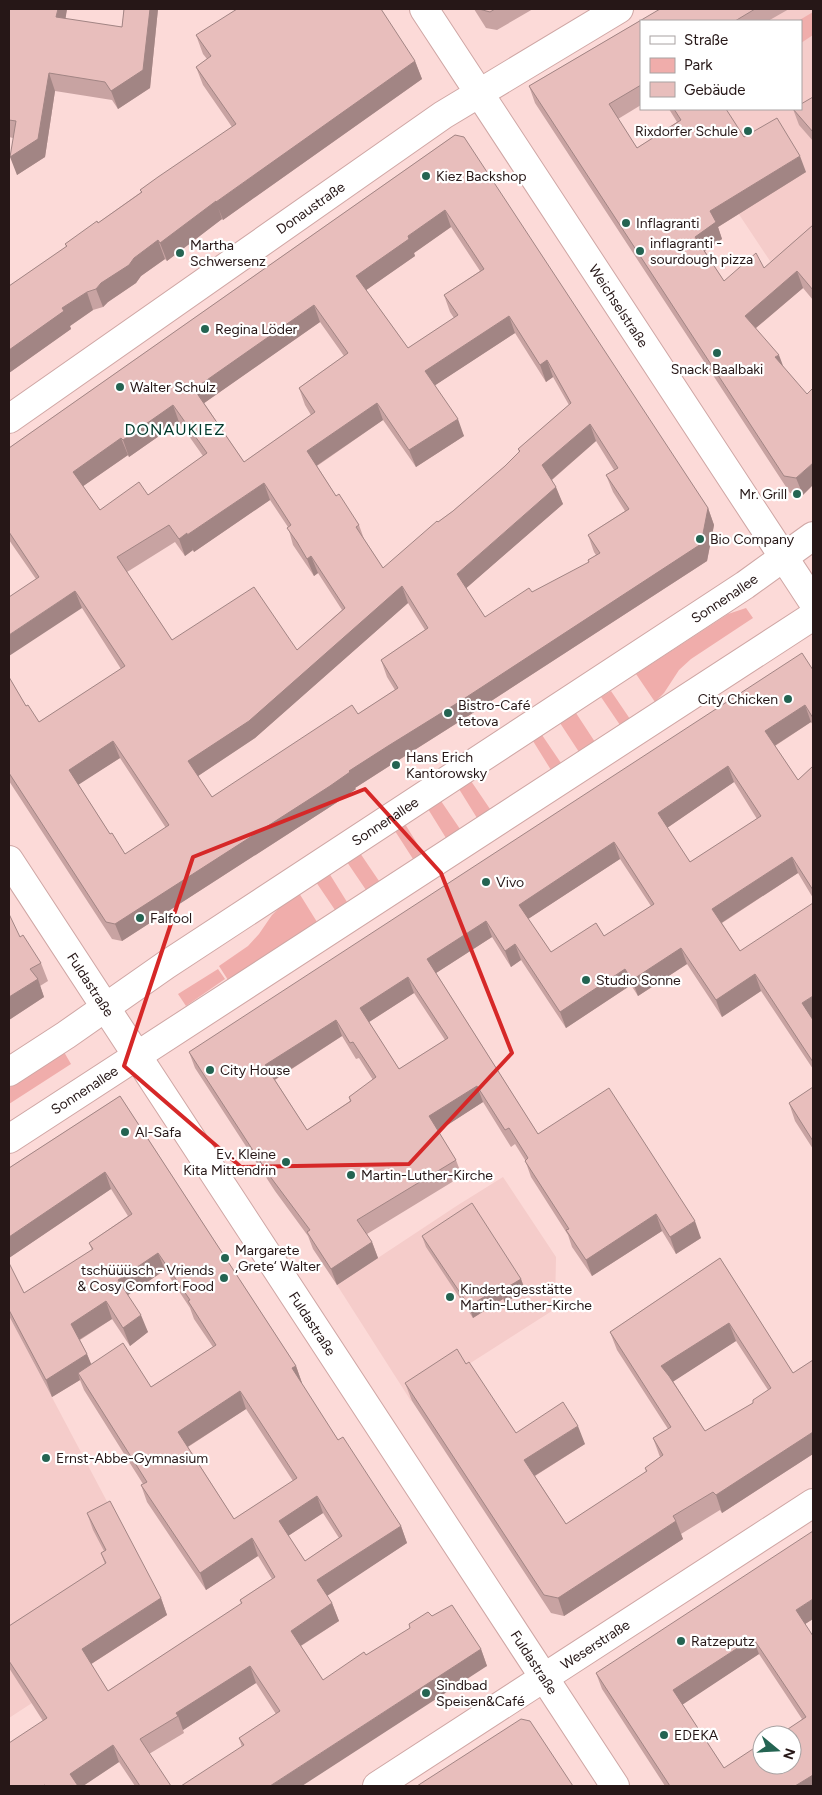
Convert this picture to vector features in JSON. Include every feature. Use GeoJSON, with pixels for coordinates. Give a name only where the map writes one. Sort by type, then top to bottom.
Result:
{"type":"FeatureCollection","features":[{"type":"Feature","properties":{"kind":"street","name":"Weichselstraße"},"geometry":{"type":"LineString","coordinates":[[424,9],[813,602]]}},
{"type":"Feature","properties":{"kind":"street","name":"Donaustraße"},"geometry":{"type":"LineString","coordinates":[[9,419],[443,115],[619,9]]}},
{"type":"Feature","properties":{"kind":"street","name":"Sonnenallee"},"geometry":{"type":"LineString","coordinates":[[9,1072],[106,1008],[174,960],[784,558],[813,536]]}},
{"type":"Feature","properties":{"kind":"street","name":"Sonnenallee"},"geometry":{"type":"LineString","coordinates":[[9,1139],[813,616]]}},
{"type":"Feature","properties":{"kind":"street","name":"Fuldastraße"},"geometry":{"type":"LineString","coordinates":[[9,860],[615,1786]]}},
{"type":"Feature","properties":{"kind":"street","name":"Weserstraße"},"geometry":{"type":"LineString","coordinates":[[377,1786],[813,1503]]}},
{"type":"Feature","properties":{"kind":"highlighted area"},"geometry":{"type":"Polygon","coordinates":[[[365,789],[441,873],[512,1053],[409,1164],[241,1167],[124,1066],[193,857],[365,789]]]}},
{"type":"Feature","properties":{"kind":"shaded area","name":"Rixdorfer Schule"},"geometry":{"type":"Polygon","coordinates":[[[693,9],[813,9],[813,247],[780,276],[670,110],[802,110],[802,20],[674,20],[693,9]]]}},
{"type":"Feature","properties":{"kind":"shaded area","name":"Kindertagesstätte Martin-Luther-Kirche"},"geometry":{"type":"Polygon","coordinates":[[[503,1177],[556,1257],[555,1309],[411,1401],[337,1285],[503,1177]]]}},
{"type":"Feature","properties":{"kind":"shaded area","name":"Ernst-Abbe-Gymnasium"},"geometry":{"type":"Polygon","coordinates":[[[9,1316],[167,1615],[9,1718],[9,1316]]]}},
{"type":"Feature","properties":{"kind":"green space"},"geometry":{"type":"Polygon","coordinates":[[[813,12],[813,35],[802,42],[802,20],[800,20],[813,12]]]}},
{"type":"Feature","properties":{"kind":"green space"},"geometry":{"type":"Polygon","coordinates":[[[746,608],[753,618],[691,659],[679,670],[664,693],[655,702],[636,674],[728,614],[746,608]]]}},
{"type":"Feature","properties":{"kind":"green space"},"geometry":{"type":"Polygon","coordinates":[[[611,691],[630,719],[620,725],[601,697],[611,691]]]}},
{"type":"Feature","properties":{"kind":"green space"},"geometry":{"type":"Polygon","coordinates":[[[576,713],[595,742],[579,752],[560,723],[576,713]]]}},
{"type":"Feature","properties":{"kind":"green space"},"geometry":{"type":"Polygon","coordinates":[[[542,735],[561,763],[551,770],[533,741],[542,735]]]}},
{"type":"Feature","properties":{"kind":"green space"},"geometry":{"type":"Polygon","coordinates":[[[471,781],[490,809],[477,818],[459,789],[471,781]]]}},
{"type":"Feature","properties":{"kind":"green space"},"geometry":{"type":"Polygon","coordinates":[[[441,801],[460,829],[446,838],[428,809],[441,801]]]}},
{"type":"Feature","properties":{"kind":"green space"},"geometry":{"type":"Polygon","coordinates":[[[405,824],[423,853],[413,859],[395,831],[405,824]]]}},
{"type":"Feature","properties":{"kind":"green space"},"geometry":{"type":"Polygon","coordinates":[[[360,853],[379,881],[366,890],[347,862],[360,853]]]}},
{"type":"Feature","properties":{"kind":"green space"},"geometry":{"type":"Polygon","coordinates":[[[329,873],[347,902],[335,910],[316,882],[329,873]]]}},
{"type":"Feature","properties":{"kind":"green space"},"geometry":{"type":"Polygon","coordinates":[[[299,893],[317,922],[228,980],[219,966],[248,946],[272,915],[283,904],[299,893]]]}},
{"type":"Feature","properties":{"kind":"green space"},"geometry":{"type":"Polygon","coordinates":[[[218,969],[225,979],[186,1006],[178,994],[218,969]]]}},
{"type":"Feature","properties":{"kind":"green space"},"geometry":{"type":"Polygon","coordinates":[[[64,1052],[71,1064],[9,1104],[9,1088],[64,1052]]]}},
{"type":"Feature","properties":{"kind":"building"},"geometry":{"type":"Polygon","coordinates":[[[9,9],[58,9],[56,17],[122,27],[124,9],[150,9],[143,70],[111,91],[105,82],[49,73],[38,139],[10,157],[16,121],[9,120],[9,9]]]}},
{"type":"Feature","properties":{"kind":"building"},"geometry":{"type":"Polygon","coordinates":[[[237,9],[381,9],[415,61],[216,201],[160,243],[158,240],[134,258],[129,265],[101,283],[96,289],[87,292],[62,308],[64,311],[9,350],[9,286],[67,246],[65,244],[97,221],[98,223],[142,192],[140,190],[158,177],[236,124],[196,67],[211,56],[196,35],[237,9]]]}},
{"type":"Feature","properties":{"kind":"building"},"geometry":{"type":"Polygon","coordinates":[[[479,9],[495,9],[490,12],[479,9]]]}},
{"type":"Feature","properties":{"kind":"building"},"geometry":{"type":"Polygon","coordinates":[[[660,9],[755,9],[737,20],[641,20],[660,9]]]}},
{"type":"Feature","properties":{"kind":"building"},"geometry":{"type":"Polygon","coordinates":[[[640,21],[640,86],[609,104],[637,148],[681,120],[675,110],[727,110],[744,137],[777,118],[800,156],[710,211],[716,222],[695,237],[724,281],[756,253],[764,268],[813,225],[813,290],[797,271],[745,316],[779,355],[775,357],[807,394],[813,388],[813,463],[796,478],[784,476],[529,86],[640,21]]]}},
{"type":"Feature","properties":{"kind":"building"},"geometry":{"type":"Polygon","coordinates":[[[813,97],[813,132],[794,110],[802,110],[802,103],[813,97]]]}},
{"type":"Feature","properties":{"kind":"building"},"geometry":{"type":"Polygon","coordinates":[[[455,135],[464,137],[708,508],[701,544],[115,924],[106,922],[9,773],[9,677],[26,706],[28,705],[39,722],[125,666],[75,591],[9,635],[9,597],[39,577],[9,532],[9,448],[455,135]],[[445,210],[408,236],[409,239],[356,276],[408,348],[458,315],[444,295],[484,269],[445,210]],[[314,305],[194,389],[244,462],[315,412],[299,388],[348,353],[314,305]],[[509,316],[425,371],[458,419],[409,450],[377,403],[307,451],[336,496],[339,494],[359,525],[356,527],[383,568],[505,466],[520,451],[518,449],[571,403],[547,360],[540,365],[509,316]],[[173,405],[123,440],[121,438],[73,472],[100,510],[139,482],[148,495],[207,453],[173,405]],[[590,424],[542,465],[556,487],[457,574],[485,617],[529,588],[532,592],[589,562],[588,560],[600,553],[588,535],[629,509],[606,475],[618,468],[590,424]],[[264,483],[187,535],[187,533],[179,539],[169,525],[117,557],[172,640],[254,587],[297,650],[345,608],[311,556],[307,559],[287,528],[291,525],[264,483]],[[402,586],[249,721],[188,761],[212,797],[352,705],[358,714],[398,688],[381,660],[428,628],[402,586]],[[113,741],[69,770],[110,834],[112,833],[125,854],[169,825],[113,741]]]}},
{"type":"Feature","properties":{"kind":"building"},"geometry":{"type":"Polygon","coordinates":[[[802,653],[813,670],[813,718],[805,705],[765,731],[798,780],[813,766],[813,890],[792,857],[712,909],[740,951],[813,903],[813,996],[802,1003],[813,1020],[813,1062],[755,974],[716,1000],[681,948],[632,980],[625,969],[560,1012],[515,944],[505,951],[486,921],[427,959],[538,1134],[609,1088],[695,1221],[670,1237],[656,1214],[586,1260],[566,1230],[569,1229],[525,1161],[528,1158],[509,1128],[505,1130],[477,1086],[429,1116],[456,1160],[357,1220],[372,1242],[331,1269],[307,1232],[310,1230],[269,1175],[189,1052],[802,653]],[[728,766],[658,813],[690,862],[761,816],[728,766]],[[614,842],[519,905],[551,952],[596,923],[604,936],[654,904],[614,842]],[[408,977],[360,1008],[399,1069],[448,1038],[408,977]],[[336,1020],[265,1065],[307,1130],[351,1101],[349,1097],[376,1077],[353,1042],[350,1043],[336,1020]]]}},
{"type":"Feature","properties":{"kind":"building"},"geometry":{"type":"Polygon","coordinates":[[[9,914],[20,937],[23,935],[41,963],[30,969],[38,979],[9,997],[9,914]]]}},
{"type":"Feature","properties":{"kind":"building"},"geometry":{"type":"Polygon","coordinates":[[[813,1087],[813,1141],[789,1103],[813,1087]]]}},
{"type":"Feature","properties":{"kind":"building"},"geometry":{"type":"Polygon","coordinates":[[[120,1096],[296,1366],[292,1368],[338,1440],[343,1437],[401,1526],[317,1580],[332,1603],[291,1631],[323,1680],[364,1652],[366,1655],[410,1628],[409,1624],[428,1612],[432,1616],[452,1605],[481,1649],[270,1786],[181,1786],[244,1745],[239,1738],[280,1711],[250,1666],[176,1713],[178,1716],[140,1739],[171,1786],[140,1786],[113,1745],[70,1774],[78,1786],[9,1786],[9,1743],[47,1718],[9,1661],[9,1626],[106,1563],[101,1553],[106,1550],[87,1513],[110,1501],[161,1598],[82,1649],[108,1691],[242,1603],[240,1600],[275,1577],[252,1538],[200,1573],[141,1485],[147,1482],[78,1373],[123,1343],[151,1387],[216,1345],[188,1301],[190,1300],[158,1253],[118,1280],[141,1315],[123,1328],[106,1301],[71,1324],[87,1354],[46,1380],[9,1310],[9,1263],[24,1293],[93,1249],[89,1243],[132,1214],[105,1172],[9,1237],[9,1168],[120,1096]],[[240,1391],[178,1432],[234,1519],[297,1478],[240,1391]],[[317,1496],[279,1521],[305,1561],[342,1536],[317,1496]]]}},
{"type":"Feature","properties":{"kind":"building"},"geometry":{"type":"Polygon","coordinates":[[[472,1203],[521,1279],[501,1291],[499,1288],[469,1306],[422,1236],[472,1203]]]}},
{"type":"Feature","properties":{"kind":"building"},"geometry":{"type":"Polygon","coordinates":[[[720,1258],[793,1373],[813,1360],[813,1432],[716,1495],[713,1492],[673,1516],[676,1521],[558,1598],[544,1595],[405,1383],[457,1349],[466,1364],[469,1362],[516,1433],[563,1402],[578,1426],[524,1460],[566,1524],[647,1471],[645,1468],[663,1455],[653,1438],[671,1427],[610,1332],[720,1258]],[[729,1323],[661,1366],[705,1431],[753,1403],[753,1400],[771,1388],[729,1323]]]}},
{"type":"Feature","properties":{"kind":"building"},"geometry":{"type":"Polygon","coordinates":[[[813,1531],[813,1599],[796,1610],[813,1636],[813,1775],[795,1786],[670,1786],[596,1673],[813,1531]],[[753,1638],[673,1690],[724,1768],[752,1750],[752,1775],[802,1775],[802,1725],[794,1725],[806,1717],[753,1638]]]}},
{"type":"Feature","properties":{"kind":"building"},"geometry":{"type":"Polygon","coordinates":[[[521,1719],[530,1721],[573,1786],[417,1786],[521,1719]]]}},
{"type":"Feature","properties":{"kind":"place","name":"Rixdorfer Schule"},"geometry":{"type":"Point","coordinates":[748,131]}},
{"type":"Feature","properties":{"kind":"place","name":"Kiez Backshop"},"geometry":{"type":"Point","coordinates":[426,176]}},
{"type":"Feature","properties":{"kind":"place","name":"Inflagranti"},"geometry":{"type":"Point","coordinates":[626,223]}},
{"type":"Feature","properties":{"kind":"place","name":"inflagranti - sourdough pizza"},"geometry":{"type":"Point","coordinates":[640,251]}},
{"type":"Feature","properties":{"kind":"place","name":"Martha Schwersenz"},"geometry":{"type":"Point","coordinates":[180,253]}},
{"type":"Feature","properties":{"kind":"place","name":"Regina Löder"},"geometry":{"type":"Point","coordinates":[205,329]}},
{"type":"Feature","properties":{"kind":"place","name":"Snack Baalbaki"},"geometry":{"type":"Point","coordinates":[717,353]}},
{"type":"Feature","properties":{"kind":"place","name":"Walter Schulz"},"geometry":{"type":"Point","coordinates":[120,387]}},
{"type":"Feature","properties":{"kind":"place","name":"Mr. Grill"},"geometry":{"type":"Point","coordinates":[797,494]}},
{"type":"Feature","properties":{"kind":"place","name":"Bio Company"},"geometry":{"type":"Point","coordinates":[700,539]}},
{"type":"Feature","properties":{"kind":"place","name":"City Chicken"},"geometry":{"type":"Point","coordinates":[788,699]}},
{"type":"Feature","properties":{"kind":"place","name":"Bistro-Café tetova"},"geometry":{"type":"Point","coordinates":[448,713]}},
{"type":"Feature","properties":{"kind":"place","name":"Hans Erich Kantorowsky"},"geometry":{"type":"Point","coordinates":[396,765]}},
{"type":"Feature","properties":{"kind":"place","name":"Vivo"},"geometry":{"type":"Point","coordinates":[486,882]}},
{"type":"Feature","properties":{"kind":"place","name":"Falfool"},"geometry":{"type":"Point","coordinates":[140,918]}},
{"type":"Feature","properties":{"kind":"place","name":"Studio Sonne"},"geometry":{"type":"Point","coordinates":[586,980]}},
{"type":"Feature","properties":{"kind":"place","name":"City House"},"geometry":{"type":"Point","coordinates":[210,1070]}},
{"type":"Feature","properties":{"kind":"place","name":"Al-Safa"},"geometry":{"type":"Point","coordinates":[125,1132]}},
{"type":"Feature","properties":{"kind":"place","name":"Ev. Kleine Kita Mittendrin"},"geometry":{"type":"Point","coordinates":[286,1162]}},
{"type":"Feature","properties":{"kind":"place","name":"Martin-Luther-Kirche"},"geometry":{"type":"Point","coordinates":[351,1175]}},
{"type":"Feature","properties":{"kind":"place","name":"Margarete ‚Grete‘ Walter"},"geometry":{"type":"Point","coordinates":[225,1258]}},
{"type":"Feature","properties":{"kind":"place","name":"tschüüüsch - Vriends & Cosy Comfort Food"},"geometry":{"type":"Point","coordinates":[224,1278]}},
{"type":"Feature","properties":{"kind":"place","name":"Kindertagesstätte Martin-Luther-Kirche"},"geometry":{"type":"Point","coordinates":[450,1297]}},
{"type":"Feature","properties":{"kind":"place","name":"Ernst-Abbe-Gymnasium"},"geometry":{"type":"Point","coordinates":[46,1458]}},
{"type":"Feature","properties":{"kind":"place","name":"Ratzeputz"},"geometry":{"type":"Point","coordinates":[681,1641]}},
{"type":"Feature","properties":{"kind":"place","name":"Sindbad Speisen&Café"},"geometry":{"type":"Point","coordinates":[426,1693]}},
{"type":"Feature","properties":{"kind":"place","name":"EDEKA"},"geometry":{"type":"Point","coordinates":[664,1735]}},
{"type":"Feature","properties":{"kind":"district","name":"DONAUKIEZ"},"geometry":{"type":"Point","coordinates":[175,429]}}]}
